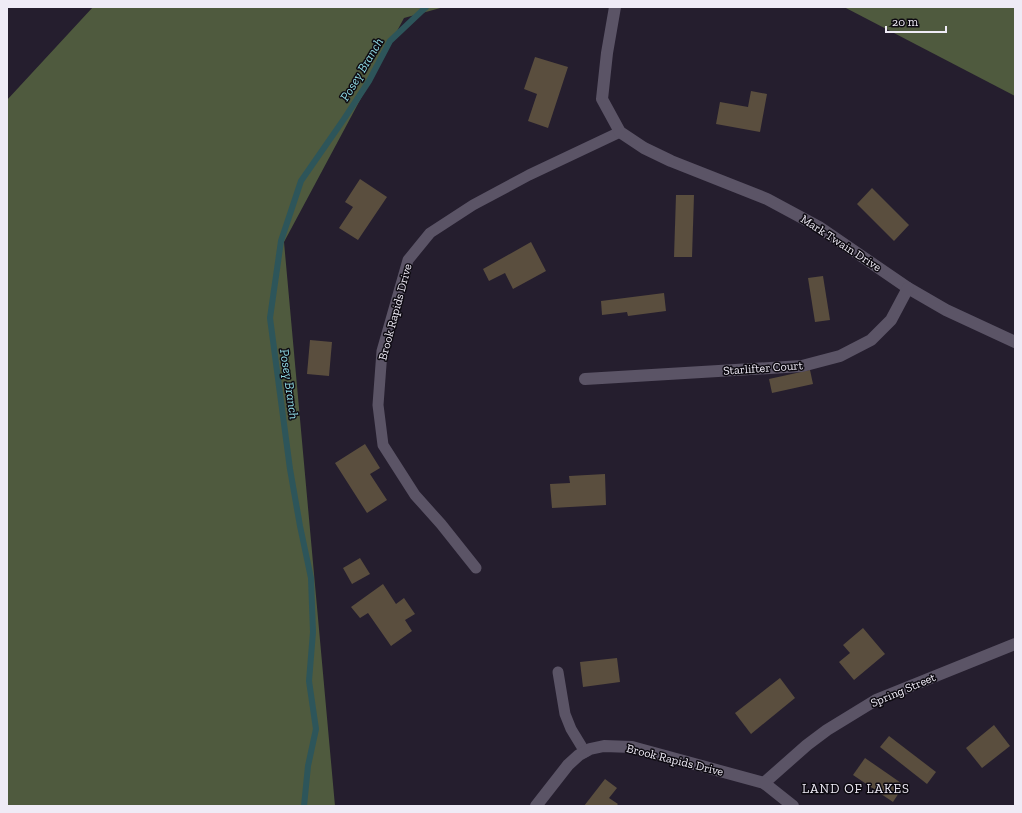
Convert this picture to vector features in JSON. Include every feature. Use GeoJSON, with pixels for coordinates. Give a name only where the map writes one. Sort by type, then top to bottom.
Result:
{"type":"FeatureCollection","features":[{"type":"Feature","properties":{"kind":"street"},"geometry":{"type":"LineString","coordinates":[[615,7],[607,53],[602,99],[620,132]]}},
{"type":"Feature","properties":{"kind":"street","name":"Mark Twain Drive"},"geometry":{"type":"LineString","coordinates":[[620,132],[644,148],[671,161],[767,199],[819,227],[908,288],[946,310],[1015,342]]}},
{"type":"Feature","properties":{"kind":"street","name":"Starlifter Court"},"geometry":{"type":"LineString","coordinates":[[585,379],[802,366],[840,356],[871,340],[891,320],[908,288]]}},
{"type":"Feature","properties":{"kind":"street","name":"Spring Street"},"geometry":{"type":"LineString","coordinates":[[764,783],[807,745],[827,730],[876,700],[1015,644]]}},
{"type":"Feature","properties":{"kind":"street","name":"Brook Rapids Drive"},"geometry":{"type":"LineString","coordinates":[[536,806],[568,765],[579,755],[590,749],[604,746],[632,747],[764,783]]}},
{"type":"Feature","properties":{"kind":"street"},"geometry":{"type":"LineString","coordinates":[[764,783],[793,806]]}},
{"type":"Feature","properties":{"kind":"lane","name":"Brook Rapids Drive"},"geometry":{"type":"LineString","coordinates":[[476,568],[441,524],[415,495],[383,445],[378,405],[382,351],[408,260],[430,233],[473,205],[529,175],[620,132]]}},
{"type":"Feature","properties":{"kind":"lane"},"geometry":{"type":"LineString","coordinates":[[558,672],[565,714],[571,729],[585,752]]}},
{"type":"Feature","properties":{"kind":"green space"},"geometry":{"type":"Polygon","coordinates":[[[93,7],[444,7],[404,18],[284,242],[335,806],[7,806],[7,100],[93,7]]]}},
{"type":"Feature","properties":{"kind":"green space"},"geometry":{"type":"Polygon","coordinates":[[[844,7],[1015,7],[1015,96],[844,7]]]}},
{"type":"Feature","properties":{"kind":"building"},"geometry":{"type":"Polygon","coordinates":[[[535,57],[568,67],[548,128],[528,121],[537,94],[524,89],[535,57]]]}},
{"type":"Feature","properties":{"kind":"building"},"geometry":{"type":"Polygon","coordinates":[[[751,91],[767,94],[760,132],[716,124],[720,102],[748,107],[751,91]]]}},
{"type":"Feature","properties":{"kind":"building"},"geometry":{"type":"Polygon","coordinates":[[[360,179],[387,197],[358,240],[339,228],[353,207],[345,202],[360,179]]]}},
{"type":"Feature","properties":{"kind":"building"},"geometry":{"type":"Polygon","coordinates":[[[872,188],[909,225],[894,241],[857,204],[872,188]]]}},
{"type":"Feature","properties":{"kind":"building"},"geometry":{"type":"Polygon","coordinates":[[[676,195],[694,195],[692,257],[674,257],[676,195]]]}},
{"type":"Feature","properties":{"kind":"building"},"geometry":{"type":"Polygon","coordinates":[[[531,242],[546,271],[513,289],[505,273],[489,281],[483,269],[531,242]]]}},
{"type":"Feature","properties":{"kind":"building"},"geometry":{"type":"Polygon","coordinates":[[[823,276],[830,320],[815,322],[808,278],[823,276]]]}},
{"type":"Feature","properties":{"kind":"building"},"geometry":{"type":"Polygon","coordinates":[[[664,293],[666,311],[628,316],[627,312],[602,315],[601,301],[664,293]]]}},
{"type":"Feature","properties":{"kind":"building"},"geometry":{"type":"Polygon","coordinates":[[[310,340],[332,342],[329,376],[307,374],[310,340]]]}},
{"type":"Feature","properties":{"kind":"building"},"geometry":{"type":"Polygon","coordinates":[[[810,370],[813,384],[772,393],[769,379],[810,370]]]}},
{"type":"Feature","properties":{"kind":"building"},"geometry":{"type":"Polygon","coordinates":[[[365,444],[380,468],[370,474],[387,500],[367,513],[335,463],[365,444]]]}},
{"type":"Feature","properties":{"kind":"building"},"geometry":{"type":"Polygon","coordinates":[[[605,474],[606,505],[552,508],[550,484],[570,483],[569,476],[605,474]]]}},
{"type":"Feature","properties":{"kind":"building"},"geometry":{"type":"Polygon","coordinates":[[[360,558],[370,574],[352,584],[343,568],[360,558]]]}},
{"type":"Feature","properties":{"kind":"building"},"geometry":{"type":"Polygon","coordinates":[[[383,584],[396,604],[404,598],[415,614],[405,620],[412,631],[391,646],[368,613],[360,618],[351,607],[383,584]]]}},
{"type":"Feature","properties":{"kind":"building"},"geometry":{"type":"Polygon","coordinates":[[[863,628],[885,654],[854,680],[839,662],[850,653],[843,645],[863,628]]]}},
{"type":"Feature","properties":{"kind":"building"},"geometry":{"type":"Polygon","coordinates":[[[617,658],[620,682],[583,687],[580,662],[617,658]]]}},
{"type":"Feature","properties":{"kind":"building"},"geometry":{"type":"Polygon","coordinates":[[[780,678],[795,698],[751,734],[735,713],[780,678]]]}},
{"type":"Feature","properties":{"kind":"building"},"geometry":{"type":"Polygon","coordinates":[[[994,725],[1010,746],[982,768],[966,748],[994,725]]]}},
{"type":"Feature","properties":{"kind":"building"},"geometry":{"type":"Polygon","coordinates":[[[889,736],[936,772],[927,784],[880,747],[889,736]]]}},
{"type":"Feature","properties":{"kind":"building"},"geometry":{"type":"Polygon","coordinates":[[[865,758],[904,785],[893,802],[853,775],[865,758]]]}},
{"type":"Feature","properties":{"kind":"building"},"geometry":{"type":"Polygon","coordinates":[[[605,779],[617,788],[609,798],[618,804],[616,806],[584,806],[605,779]]]}},
{"type":"Feature","properties":{"kind":"waterway","name":"Posey Branch"},"geometry":{"type":"LineString","coordinates":[[304,806],[308,766],[316,729],[309,681],[313,632],[311,578],[290,469],[270,318],[281,241],[301,181],[369,81],[390,41],[426,7]]}},
{"type":"Feature","properties":{"kind":"district","name":"LAND OF LAKES"},"geometry":{"type":"Point","coordinates":[856,788]}}]}
